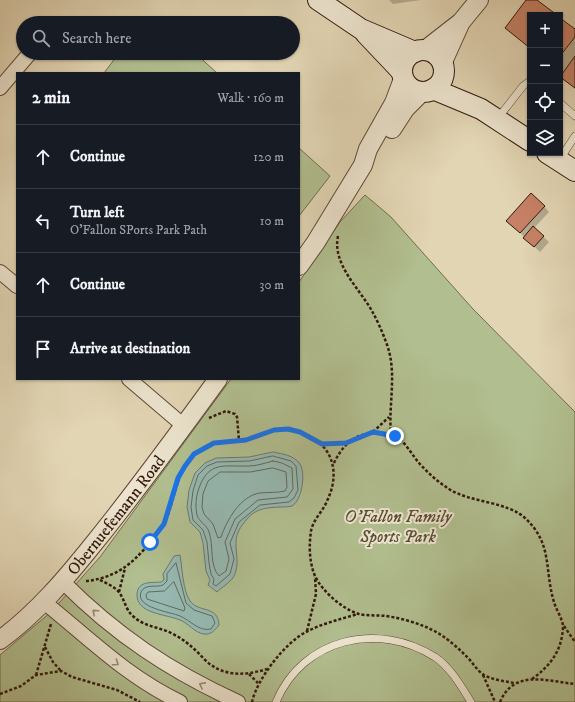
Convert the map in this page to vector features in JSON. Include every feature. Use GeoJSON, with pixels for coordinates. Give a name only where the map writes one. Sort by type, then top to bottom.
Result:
{"type":"FeatureCollection","features":[{"type":"Feature","properties":{"kind":"main road"},"geometry":{"type":"LineString","coordinates":[[318,0],[361,29],[420,51],[435,54],[443,67],[481,109],[527,139]]}},
{"type":"Feature","properties":{"kind":"main road"},"geometry":{"type":"LineString","coordinates":[[361,29],[403,75],[411,88],[428,91],[481,109]]}},
{"type":"Feature","properties":{"kind":"main road"},"geometry":{"type":"LineString","coordinates":[[403,75],[403,64],[408,56],[420,51]]}},
{"type":"Feature","properties":{"kind":"main road"},"geometry":{"type":"LineString","coordinates":[[428,91],[439,85],[443,67]]}},
{"type":"Feature","properties":{"kind":"main road"},"geometry":{"type":"LineString","coordinates":[[553,157],[575,171]]}},
{"type":"Feature","properties":{"kind":"street"},"geometry":{"type":"LineString","coordinates":[[420,51],[461,22],[479,0]]}},
{"type":"Feature","properties":{"kind":"street"},"geometry":{"type":"LineString","coordinates":[[443,67],[461,22]]}},
{"type":"Feature","properties":{"kind":"street"},"geometry":{"type":"LineString","coordinates":[[0,88],[24,60]]}},
{"type":"Feature","properties":{"kind":"street"},"geometry":{"type":"LineString","coordinates":[[300,265],[316,242],[363,164],[368,149],[394,103],[403,75]]}},
{"type":"Feature","properties":{"kind":"street"},"geometry":{"type":"LineString","coordinates":[[363,164],[377,153],[404,109],[428,91]]}},
{"type":"Feature","properties":{"kind":"street"},"geometry":{"type":"LineString","coordinates":[[0,272],[16,285]]}},
{"type":"Feature","properties":{"kind":"street"},"geometry":{"type":"LineString","coordinates":[[130,380],[184,426]]}},
{"type":"Feature","properties":{"kind":"street","name":"Obernuefemann Road"},"geometry":{"type":"LineString","coordinates":[[0,640],[44,602],[63,582],[124,507],[217,380]]}},
{"type":"Feature","properties":{"kind":"street"},"geometry":{"type":"LineString","coordinates":[[63,582],[106,622],[145,652],[174,670],[238,702]]}},
{"type":"Feature","properties":{"kind":"street"},"geometry":{"type":"LineString","coordinates":[[44,602],[111,660],[137,678],[180,702]]}},
{"type":"Feature","properties":{"kind":"lane"},"geometry":{"type":"LineString","coordinates":[[497,120],[523,86],[527,83]]}},
{"type":"Feature","properties":{"kind":"lane"},"geometry":{"type":"LineString","coordinates":[[563,106],[575,116]]}},
{"type":"Feature","properties":{"kind":"lane"},"geometry":{"type":"LineString","coordinates":[[553,157],[575,136]]}},
{"type":"Feature","properties":{"kind":"lane"},"geometry":{"type":"LineString","coordinates":[[276,702],[282,688],[300,666],[324,649],[352,639],[381,638],[410,644],[436,658],[457,678],[471,702]]}},
{"type":"Feature","properties":{"kind":"path"},"geometry":{"type":"LineString","coordinates":[[339,233],[336,247],[350,281],[372,311],[386,343],[393,372],[393,397],[389,416],[391,435]]}},
{"type":"Feature","properties":{"kind":"path"},"geometry":{"type":"LineString","coordinates":[[205,416],[211,418],[226,411],[235,414],[237,417],[239,441]]}},
{"type":"Feature","properties":{"kind":"path"},"geometry":{"type":"LineString","coordinates":[[322,444],[346,443],[373,432],[389,416]]}},
{"type":"Feature","properties":{"kind":"path"},"geometry":{"type":"LineString","coordinates":[[86,581],[99,580],[125,568],[150,542],[164,524],[178,478],[194,454],[214,443],[246,440],[274,430],[288,429],[311,437],[322,444],[333,464],[333,481],[328,500],[311,530],[310,552],[315,576],[316,594],[306,631]]}},
{"type":"Feature","properties":{"kind":"path"},"geometry":{"type":"LineString","coordinates":[[373,432],[395,436],[429,474],[450,490],[469,498],[511,510],[524,518],[537,532],[545,547],[554,602],[563,626],[575,642]]}},
{"type":"Feature","properties":{"kind":"path"},"geometry":{"type":"LineString","coordinates":[[333,464],[346,443]]}},
{"type":"Feature","properties":{"kind":"path"},"geometry":{"type":"LineString","coordinates":[[119,592],[125,568]]}},
{"type":"Feature","properties":{"kind":"path"},"geometry":{"type":"LineString","coordinates":[[315,576],[323,588],[333,598],[358,614]]}},
{"type":"Feature","properties":{"kind":"path"},"geometry":{"type":"LineString","coordinates":[[99,580],[110,585],[119,592],[126,608],[141,622],[174,634],[195,650],[205,660],[224,672],[249,674],[267,669]]}},
{"type":"Feature","properties":{"kind":"path"},"geometry":{"type":"LineString","coordinates":[[252,702],[258,684],[267,669],[306,631],[358,614],[398,618],[427,627],[454,644],[483,674],[491,678],[514,683],[532,679],[575,684]]}},
{"type":"Feature","properties":{"kind":"path"},"geometry":{"type":"LineString","coordinates":[[36,675],[51,624]]}},
{"type":"Feature","properties":{"kind":"path"},"geometry":{"type":"LineString","coordinates":[[532,679],[551,663],[559,647],[563,626]]}},
{"type":"Feature","properties":{"kind":"path"},"geometry":{"type":"LineString","coordinates":[[45,646],[53,662],[61,671],[72,677],[117,690],[140,702]]}},
{"type":"Feature","properties":{"kind":"path"},"geometry":{"type":"LineString","coordinates":[[0,694],[10,692],[36,675],[61,671]]}},
{"type":"Feature","properties":{"kind":"path"},"geometry":{"type":"LineString","coordinates":[[249,674],[258,684]]}},
{"type":"Feature","properties":{"kind":"path"},"geometry":{"type":"LineString","coordinates":[[483,674],[495,702]]}},
{"type":"Feature","properties":{"kind":"path"},"geometry":{"type":"LineString","coordinates":[[500,702],[507,690],[514,683]]}},
{"type":"Feature","properties":{"kind":"green space"},"geometry":{"type":"Polygon","coordinates":[[[114,60],[203,60],[216,72],[105,72],[114,60]]]}},
{"type":"Feature","properties":{"kind":"green space"},"geometry":{"type":"Polygon","coordinates":[[[300,149],[330,176],[300,215],[300,149]]]}},
{"type":"Feature","properties":{"kind":"green space","name":"O'Fallon Family Sports Park"},"geometry":{"type":"Polygon","coordinates":[[[365,195],[391,217],[473,309],[575,412],[575,702],[0,702],[0,655],[51,612],[100,557],[230,380],[300,380],[300,281],[340,222],[365,195]]]}},
{"type":"Feature","properties":{"kind":"water"},"geometry":{"type":"Polygon","coordinates":[[[273,452],[291,457],[300,464],[303,474],[301,493],[292,506],[259,510],[247,519],[237,537],[237,563],[234,576],[217,592],[208,585],[210,580],[206,571],[203,543],[200,532],[190,522],[187,507],[189,490],[195,473],[205,463],[216,458],[249,457],[273,452]]]}},
{"type":"Feature","properties":{"kind":"water"},"geometry":{"type":"Polygon","coordinates":[[[180,555],[184,585],[190,601],[198,607],[212,612],[218,619],[219,625],[209,634],[201,633],[180,620],[146,609],[141,606],[138,601],[137,594],[140,586],[146,583],[161,582],[164,580],[163,574],[174,556],[180,555]]]}},
{"type":"Feature","properties":{"kind":"building"},"geometry":{"type":"Polygon","coordinates":[[[526,0],[537,0],[553,12],[527,12],[527,46],[505,28],[526,0]]]}},
{"type":"Feature","properties":{"kind":"building"},"geometry":{"type":"Polygon","coordinates":[[[563,20],[575,29],[575,37],[563,52],[563,20]]]}},
{"type":"Feature","properties":{"kind":"building"},"geometry":{"type":"Polygon","coordinates":[[[575,56],[575,88],[563,79],[563,73],[575,56]]]}},
{"type":"Feature","properties":{"kind":"building"},"geometry":{"type":"Polygon","coordinates":[[[531,193],[545,206],[520,233],[506,221],[531,193]]]}},
{"type":"Feature","properties":{"kind":"building"},"geometry":{"type":"Polygon","coordinates":[[[533,226],[544,236],[534,247],[523,238],[533,226]]]}},
{"type":"Feature","properties":{"kind":"route"},"geometry":{"type":"LineString","coordinates":[[150,542],[164,524],[178,478],[194,454],[204,447],[214,443],[246,440],[274,430],[288,429],[300,432],[322,444],[346,443],[360,436],[373,432],[395,436]]}}]}
